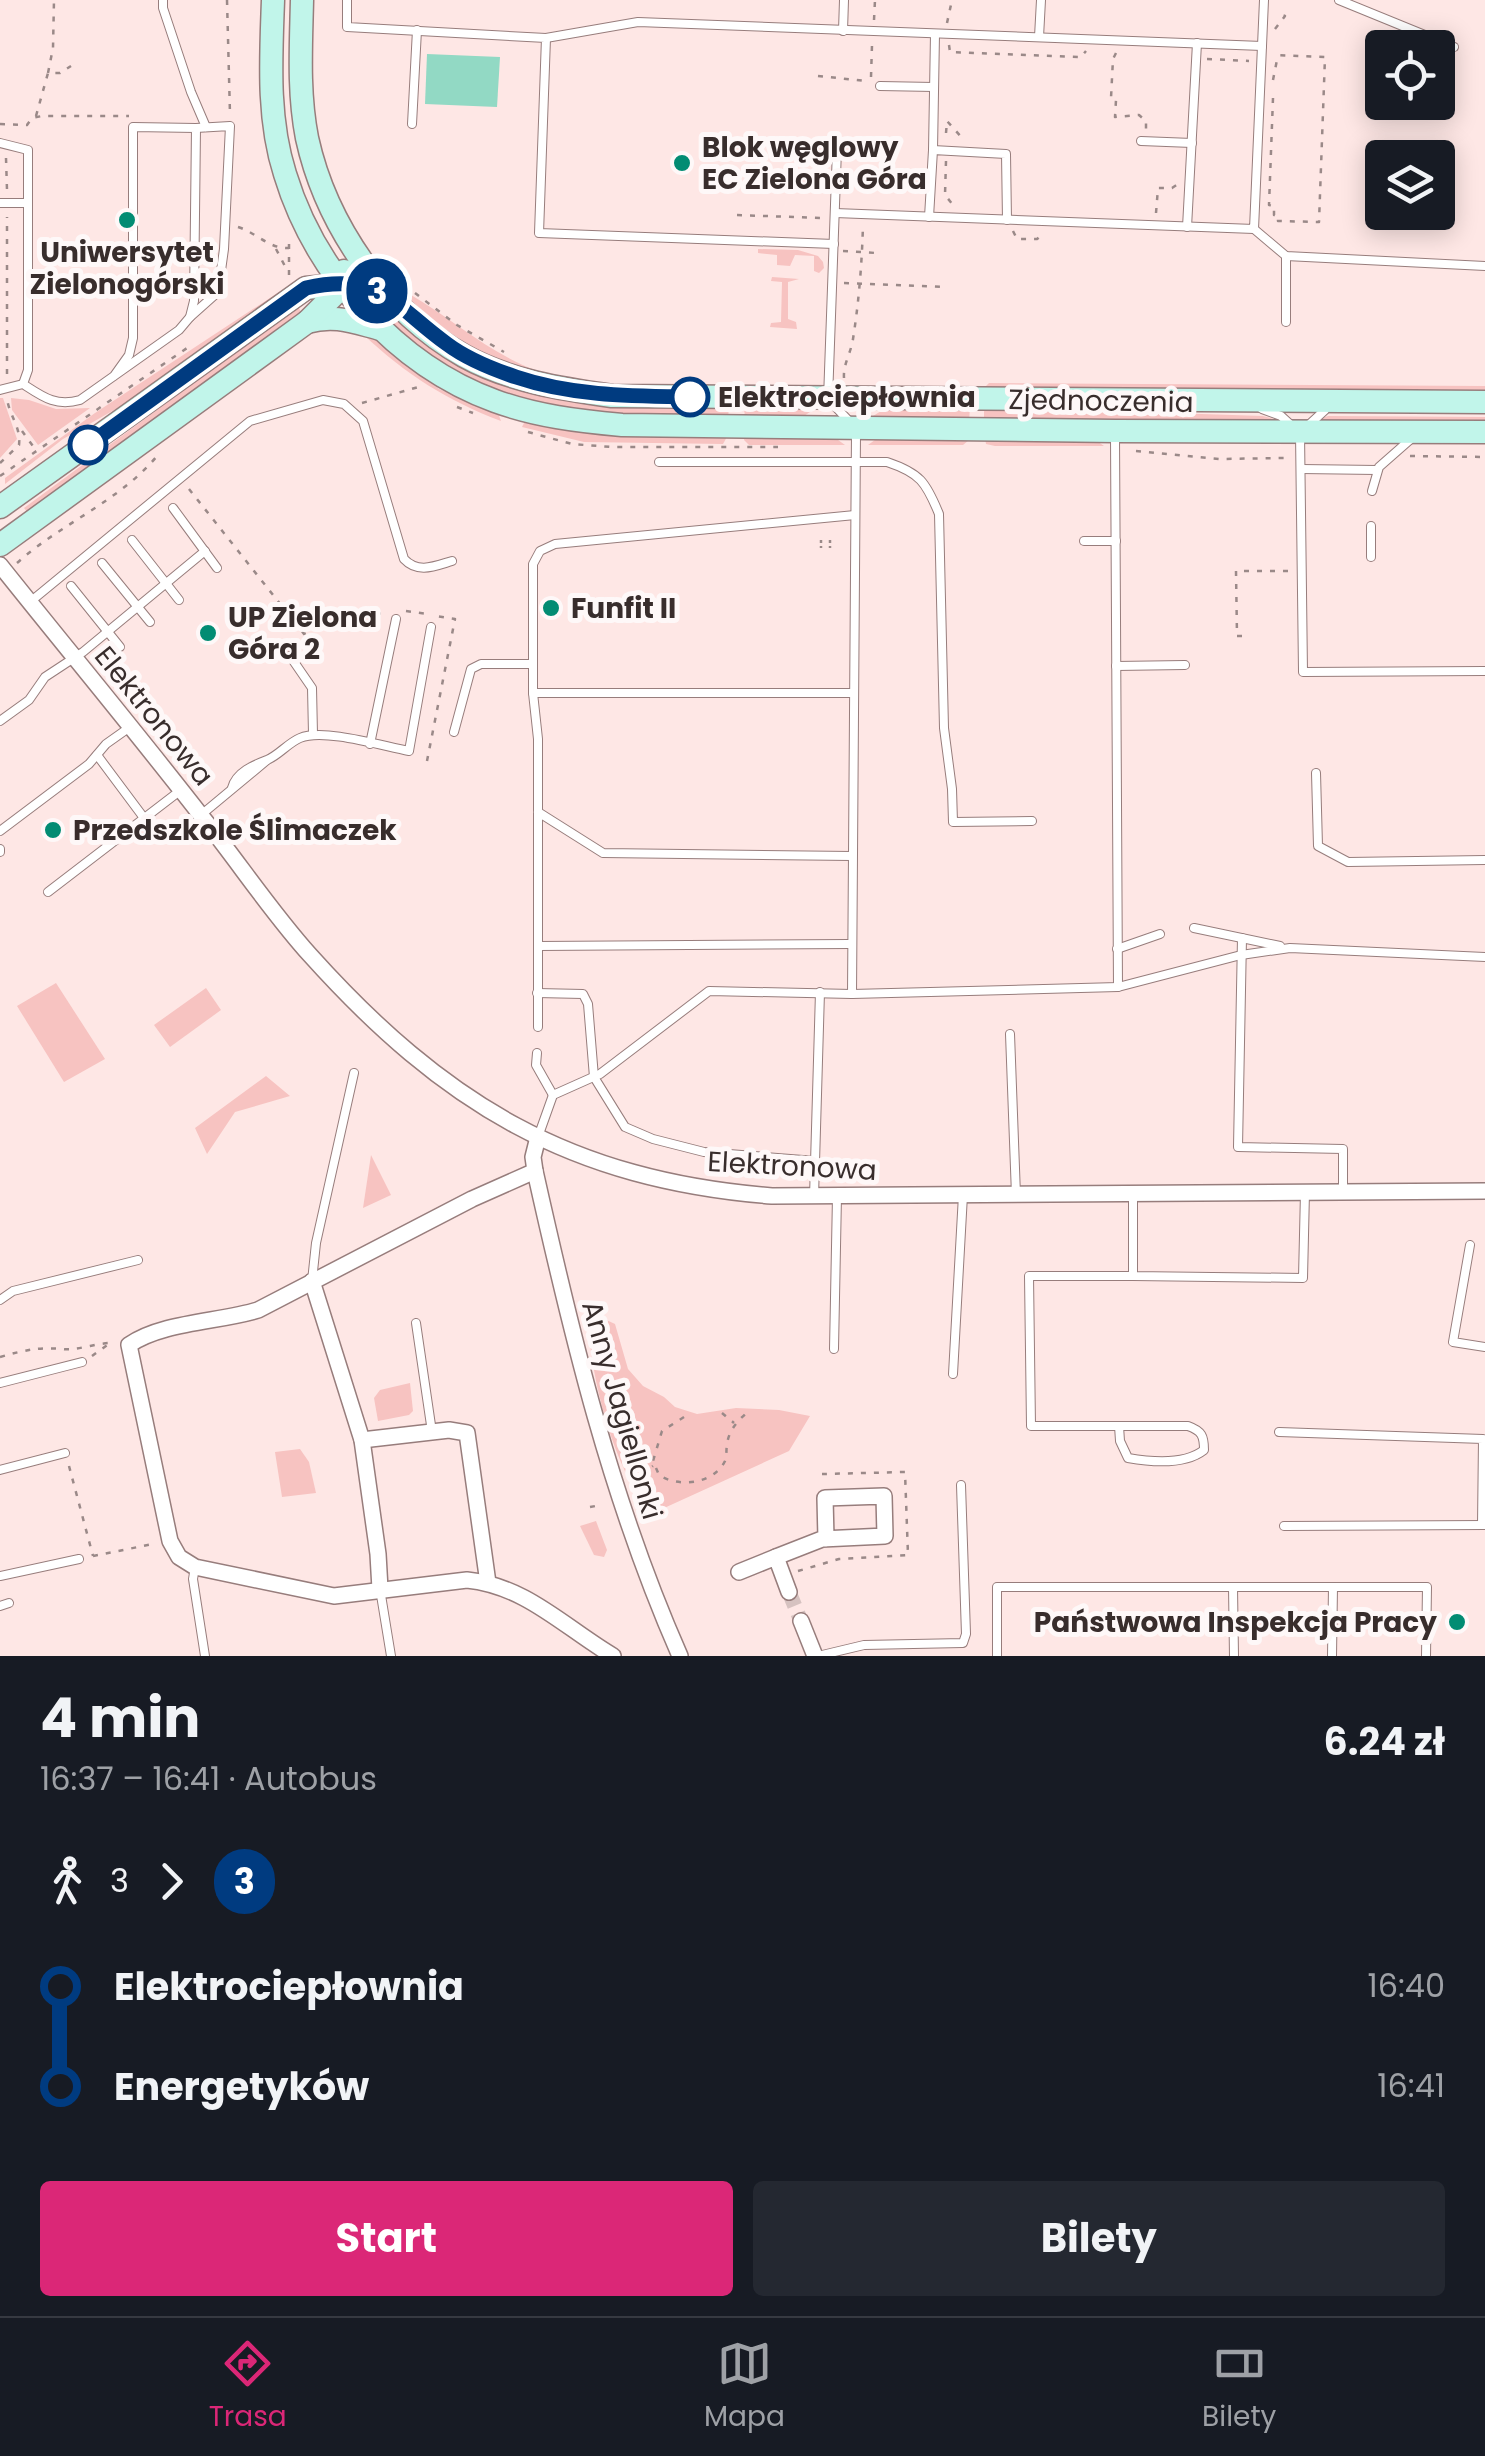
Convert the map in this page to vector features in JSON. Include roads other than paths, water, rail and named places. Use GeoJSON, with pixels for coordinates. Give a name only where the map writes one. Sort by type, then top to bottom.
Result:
{"type":"FeatureCollection","features":[{"type":"Feature","properties":{"kind":"main road","name":"Zjednoczenia"},"geometry":{"type":"LineString","coordinates":[[272,0],[270,70],[277,141],[300,242],[412,354],[459,385],[492,400],[539,414],[622,425],[1115,432],[1485,432]]}},
{"type":"Feature","properties":{"kind":"main road","name":"Zjednoczenia"},"geometry":{"type":"LineString","coordinates":[[302,0],[300,75],[307,138],[340,228],[356,254],[401,293],[446,344],[467,358],[517,378],[612,396],[828,392],[1485,402]]}},
{"type":"Feature","properties":{"kind":"main road"},"geometry":{"type":"LineString","coordinates":[[0,544],[307,322],[340,284],[345,265],[340,228]]}},
{"type":"Feature","properties":{"kind":"main road"},"geometry":{"type":"LineString","coordinates":[[3,503],[298,281],[316,259],[300,242]]}},
{"type":"Feature","properties":{"kind":"main road"},"geometry":{"type":"LineString","coordinates":[[298,281],[354,284],[401,293]]}},
{"type":"Feature","properties":{"kind":"main road"},"geometry":{"type":"LineString","coordinates":[[307,322],[346,318],[384,330]]}},
{"type":"Feature","properties":{"kind":"main road"},"geometry":{"type":"LineString","coordinates":[[1418,433],[1485,442]]}},
{"type":"Feature","properties":{"kind":"street","name":"Elektronowa"},"geometry":{"type":"LineString","coordinates":[[8,564],[30,602],[308,953],[389,1037],[468,1099],[538,1137],[607,1165],[685,1186],[731,1193],[963,1196],[1485,1190]]}},
{"type":"Feature","properties":{"kind":"street","name":"Anny Jagiellonki"},"geometry":{"type":"LineString","coordinates":[[538,1137],[533,1157],[535,1171],[578,1356],[629,1529],[680,1656]]}},
{"type":"Feature","properties":{"kind":"street"},"geometry":{"type":"LineString","coordinates":[[535,1171],[472,1199],[258,1310],[226,1320],[145,1334],[130,1344],[170,1541],[179,1557],[195,1567],[334,1596],[466,1580],[488,1582],[504,1586],[535,1604],[614,1656]]}},
{"type":"Feature","properties":{"kind":"street"},"geometry":{"type":"LineString","coordinates":[[312,1281],[362,1440],[380,1589]]}},
{"type":"Feature","properties":{"kind":"street"},"geometry":{"type":"LineString","coordinates":[[362,1440],[449,1430],[467,1434],[488,1582]]}},
{"type":"Feature","properties":{"kind":"street"},"geometry":{"type":"LineString","coordinates":[[739,1572],[826,1539],[885,1536],[884,1496],[825,1498],[826,1539]]}},
{"type":"Feature","properties":{"kind":"street"},"geometry":{"type":"LineString","coordinates":[[776,1557],[790,1592]]}},
{"type":"Feature","properties":{"kind":"street"},"geometry":{"type":"LineString","coordinates":[[801,1621],[816,1656]]}},
{"type":"Feature","properties":{"kind":"lane"},"geometry":{"type":"LineString","coordinates":[[163,0],[190,92],[206,128]]}},
{"type":"Feature","properties":{"kind":"lane"},"geometry":{"type":"LineString","coordinates":[[346,0],[346,26],[546,38],[638,22],[1262,46]]}},
{"type":"Feature","properties":{"kind":"lane"},"geometry":{"type":"LineString","coordinates":[[843,31],[844,0]]}},
{"type":"Feature","properties":{"kind":"lane"},"geometry":{"type":"LineString","coordinates":[[1039,37],[1040,0]]}},
{"type":"Feature","properties":{"kind":"lane"},"geometry":{"type":"LineString","coordinates":[[1254,229],[1264,0]]}},
{"type":"Feature","properties":{"kind":"lane"},"geometry":{"type":"LineString","coordinates":[[1339,0],[1411,30]]}},
{"type":"Feature","properties":{"kind":"lane"},"geometry":{"type":"LineString","coordinates":[[412,124],[418,30]]}},
{"type":"Feature","properties":{"kind":"lane"},"geometry":{"type":"LineString","coordinates":[[929,216],[935,34]]}},
{"type":"Feature","properties":{"kind":"lane"},"geometry":{"type":"LineString","coordinates":[[546,38],[539,234],[834,248]]}},
{"type":"Feature","properties":{"kind":"lane"},"geometry":{"type":"LineString","coordinates":[[1188,227],[1197,43]]}},
{"type":"Feature","properties":{"kind":"lane"},"geometry":{"type":"LineString","coordinates":[[880,86],[934,87]]}},
{"type":"Feature","properties":{"kind":"lane"},"geometry":{"type":"LineString","coordinates":[[23,384],[50,402],[66,404],[80,400],[114,376],[179,330],[218,292],[230,126],[133,127],[133,338],[130,356],[114,376]]}},
{"type":"Feature","properties":{"kind":"lane"},"geometry":{"type":"LineString","coordinates":[[190,317],[194,301],[196,128]]}},
{"type":"Feature","properties":{"kind":"lane"},"geometry":{"type":"LineString","coordinates":[[1141,141],[1192,144]]}},
{"type":"Feature","properties":{"kind":"lane"},"geometry":{"type":"LineString","coordinates":[[3,394],[23,384],[28,370],[28,150],[4,143]]}},
{"type":"Feature","properties":{"kind":"lane"},"geometry":{"type":"LineString","coordinates":[[838,150],[828,392],[856,428],[852,994]]}},
{"type":"Feature","properties":{"kind":"lane"},"geometry":{"type":"LineString","coordinates":[[933,150],[1006,154],[1007,220]]}},
{"type":"Feature","properties":{"kind":"lane"},"geometry":{"type":"LineString","coordinates":[[3,199],[28,202]]}},
{"type":"Feature","properties":{"kind":"lane"},"geometry":{"type":"LineString","coordinates":[[835,213],[1254,229],[1286,256],[1485,266]]}},
{"type":"Feature","properties":{"kind":"lane"},"geometry":{"type":"LineString","coordinates":[[1286,256],[1286,322]]}},
{"type":"Feature","properties":{"kind":"lane"},"geometry":{"type":"LineString","coordinates":[[30,602],[259,416],[323,400],[346,405],[362,420],[404,559],[410,565],[425,568],[452,561]]}},
{"type":"Feature","properties":{"kind":"lane"},"geometry":{"type":"LineString","coordinates":[[1241,401],[1281,416],[1300,432]]}},
{"type":"Feature","properties":{"kind":"lane"},"geometry":{"type":"LineString","coordinates":[[1342,402],[1321,411],[1300,432],[1303,672],[1485,672]]}},
{"type":"Feature","properties":{"kind":"lane"},"geometry":{"type":"LineString","coordinates":[[1115,432],[1118,987]]}},
{"type":"Feature","properties":{"kind":"lane"},"geometry":{"type":"LineString","coordinates":[[1372,491],[1377,470],[1418,433]]}},
{"type":"Feature","properties":{"kind":"lane"},"geometry":{"type":"LineString","coordinates":[[658,462],[887,462],[915,471],[939,514],[944,728],[953,822],[1032,821]]}},
{"type":"Feature","properties":{"kind":"lane"},"geometry":{"type":"LineString","coordinates":[[1301,469],[1377,470]]}},
{"type":"Feature","properties":{"kind":"lane"},"geometry":{"type":"LineString","coordinates":[[173,508],[217,568]]}},
{"type":"Feature","properties":{"kind":"lane"},"geometry":{"type":"LineString","coordinates":[[538,1026],[538,739],[533,693],[533,564],[540,551],[555,544],[855,515]]}},
{"type":"Feature","properties":{"kind":"lane"},"geometry":{"type":"LineString","coordinates":[[1370,558],[1371,526]]}},
{"type":"Feature","properties":{"kind":"lane"},"geometry":{"type":"LineString","coordinates":[[132,540],[179,600]]}},
{"type":"Feature","properties":{"kind":"lane"},"geometry":{"type":"LineString","coordinates":[[1084,540],[1116,540]]}},
{"type":"Feature","properties":{"kind":"lane"},"geometry":{"type":"LineString","coordinates":[[0,721],[29,700],[45,677],[75,658],[205,551]]}},
{"type":"Feature","properties":{"kind":"lane"},"geometry":{"type":"LineString","coordinates":[[102,563],[150,622]]}},
{"type":"Feature","properties":{"kind":"lane"},"geometry":{"type":"LineString","coordinates":[[70,586],[120,647]]}},
{"type":"Feature","properties":{"kind":"lane"},"geometry":{"type":"LineString","coordinates":[[370,744],[396,619]]}},
{"type":"Feature","properties":{"kind":"lane"},"geometry":{"type":"LineString","coordinates":[[201,815],[232,788],[234,780],[259,761],[266,761],[313,734],[409,751],[431,626]]}},
{"type":"Feature","properties":{"kind":"lane"},"geometry":{"type":"LineString","coordinates":[[290,656],[312,688],[313,734]]}},
{"type":"Feature","properties":{"kind":"lane"},"geometry":{"type":"LineString","coordinates":[[454,732],[471,669],[482,664],[533,664]]}},
{"type":"Feature","properties":{"kind":"lane"},"geometry":{"type":"LineString","coordinates":[[1116,666],[1185,665]]}},
{"type":"Feature","properties":{"kind":"lane"},"geometry":{"type":"LineString","coordinates":[[533,693],[854,693]]}},
{"type":"Feature","properties":{"kind":"lane"},"geometry":{"type":"LineString","coordinates":[[0,832],[130,727]]}},
{"type":"Feature","properties":{"kind":"lane"},"geometry":{"type":"LineString","coordinates":[[97,755],[144,818]]}},
{"type":"Feature","properties":{"kind":"lane"},"geometry":{"type":"LineString","coordinates":[[1316,773],[1318,846],[1348,862],[1485,860]]}},
{"type":"Feature","properties":{"kind":"lane"},"geometry":{"type":"LineString","coordinates":[[48,892],[181,790]]}},
{"type":"Feature","properties":{"kind":"lane"},"geometry":{"type":"LineString","coordinates":[[538,812],[603,853],[852,856]]}},
{"type":"Feature","properties":{"kind":"lane"},"geometry":{"type":"LineString","coordinates":[[1194,928],[1290,948],[1485,957]]}},
{"type":"Feature","properties":{"kind":"lane"},"geometry":{"type":"LineString","coordinates":[[1117,949],[1160,934]]}},
{"type":"Feature","properties":{"kind":"lane"},"geometry":{"type":"LineString","coordinates":[[1242,938],[1238,1146],[1343,1149],[1343,1192]]}},
{"type":"Feature","properties":{"kind":"lane"},"geometry":{"type":"LineString","coordinates":[[538,946],[850,944]]}},
{"type":"Feature","properties":{"kind":"lane"},"geometry":{"type":"LineString","coordinates":[[538,1137],[553,1095],[594,1076],[709,991],[852,994],[1118,987],[1242,955],[1290,948]]}},
{"type":"Feature","properties":{"kind":"lane"},"geometry":{"type":"LineString","coordinates":[[814,1196],[820,992]]}},
{"type":"Feature","properties":{"kind":"lane"},"geometry":{"type":"LineString","coordinates":[[537,993],[583,994],[588,1004],[594,1076],[626,1127],[653,1139],[704,1152],[816,1161]]}},
{"type":"Feature","properties":{"kind":"lane"},"geometry":{"type":"LineString","coordinates":[[1010,1034],[1016,1195]]}},
{"type":"Feature","properties":{"kind":"lane"},"geometry":{"type":"LineString","coordinates":[[537,1052],[536,1065],[553,1095]]}},
{"type":"Feature","properties":{"kind":"lane"},"geometry":{"type":"LineString","coordinates":[[312,1281],[316,1243],[354,1074]]}},
{"type":"Feature","properties":{"kind":"lane"},"geometry":{"type":"LineString","coordinates":[[1119,1426],[1120,1441],[1128,1458],[1166,1461],[1196,1457],[1204,1450],[1204,1436],[1188,1426],[1119,1426],[1030,1426],[1029,1276],[1303,1278],[1305,1192]]}},
{"type":"Feature","properties":{"kind":"lane"},"geometry":{"type":"LineString","coordinates":[[1133,1194],[1133,1276]]}},
{"type":"Feature","properties":{"kind":"lane"},"geometry":{"type":"LineString","coordinates":[[834,1350],[837,1196]]}},
{"type":"Feature","properties":{"kind":"lane"},"geometry":{"type":"LineString","coordinates":[[952,1374],[963,1196]]}},
{"type":"Feature","properties":{"kind":"lane"},"geometry":{"type":"LineString","coordinates":[[1470,1246],[1452,1342],[1485,1347]]}},
{"type":"Feature","properties":{"kind":"lane"},"geometry":{"type":"LineString","coordinates":[[0,1300],[13,1291],[138,1260]]}},
{"type":"Feature","properties":{"kind":"lane"},"geometry":{"type":"LineString","coordinates":[[416,1323],[432,1432]]}},
{"type":"Feature","properties":{"kind":"lane"},"geometry":{"type":"LineString","coordinates":[[0,1384],[82,1362]]}},
{"type":"Feature","properties":{"kind":"lane"},"geometry":{"type":"LineString","coordinates":[[1279,1432],[1484,1438],[1483,1525],[1284,1526]]}},
{"type":"Feature","properties":{"kind":"lane"},"geometry":{"type":"LineString","coordinates":[[0,1470],[65,1452]]}},
{"type":"Feature","properties":{"kind":"lane"},"geometry":{"type":"LineString","coordinates":[[816,1656],[864,1645],[963,1643],[966,1634],[961,1486]]}},
{"type":"Feature","properties":{"kind":"lane"},"geometry":{"type":"LineString","coordinates":[[0,1576],[79,1559]]}},
{"type":"Feature","properties":{"kind":"lane"},"geometry":{"type":"LineString","coordinates":[[195,1567],[193,1578],[205,1656]]}},
{"type":"Feature","properties":{"kind":"lane"},"geometry":{"type":"LineString","coordinates":[[997,1656],[996,1587],[1427,1587],[1426,1656]]}},
{"type":"Feature","properties":{"kind":"lane"},"geometry":{"type":"LineString","coordinates":[[1233,1587],[1234,1656]]}},
{"type":"Feature","properties":{"kind":"lane"},"geometry":{"type":"LineString","coordinates":[[1332,1587],[1332,1656]]}},
{"type":"Feature","properties":{"kind":"lane"},"geometry":{"type":"LineString","coordinates":[[380,1589],[391,1656]]}},
{"type":"Feature","properties":{"kind":"tunnel"},"geometry":{"type":"LineString","coordinates":[[789,1592],[801,1621]]}},
{"type":"Feature","properties":{"kind":"place","name":"Blok węglowy EC Zielona Góra"},"geometry":{"type":"Point","coordinates":[682,163]}},
{"type":"Feature","properties":{"kind":"place","name":"Uniwersytet Zielonogórski"},"geometry":{"type":"Point","coordinates":[127,220]}},
{"type":"Feature","properties":{"kind":"place","name":"Elektrociepłownia"},"geometry":{"type":"Point","coordinates":[690,397]}},
{"type":"Feature","properties":{"kind":"place","name":"Funfit II"},"geometry":{"type":"Point","coordinates":[551,608]}},
{"type":"Feature","properties":{"kind":"place","name":"UP Zielona Góra 2"},"geometry":{"type":"Point","coordinates":[208,633]}},
{"type":"Feature","properties":{"kind":"place","name":"Przedszkole Ślimaczek"},"geometry":{"type":"Point","coordinates":[53,830]}},
{"type":"Feature","properties":{"kind":"place","name":"Państwowa Inspekcja Pracy"},"geometry":{"type":"Point","coordinates":[1457,1622]}}]}
